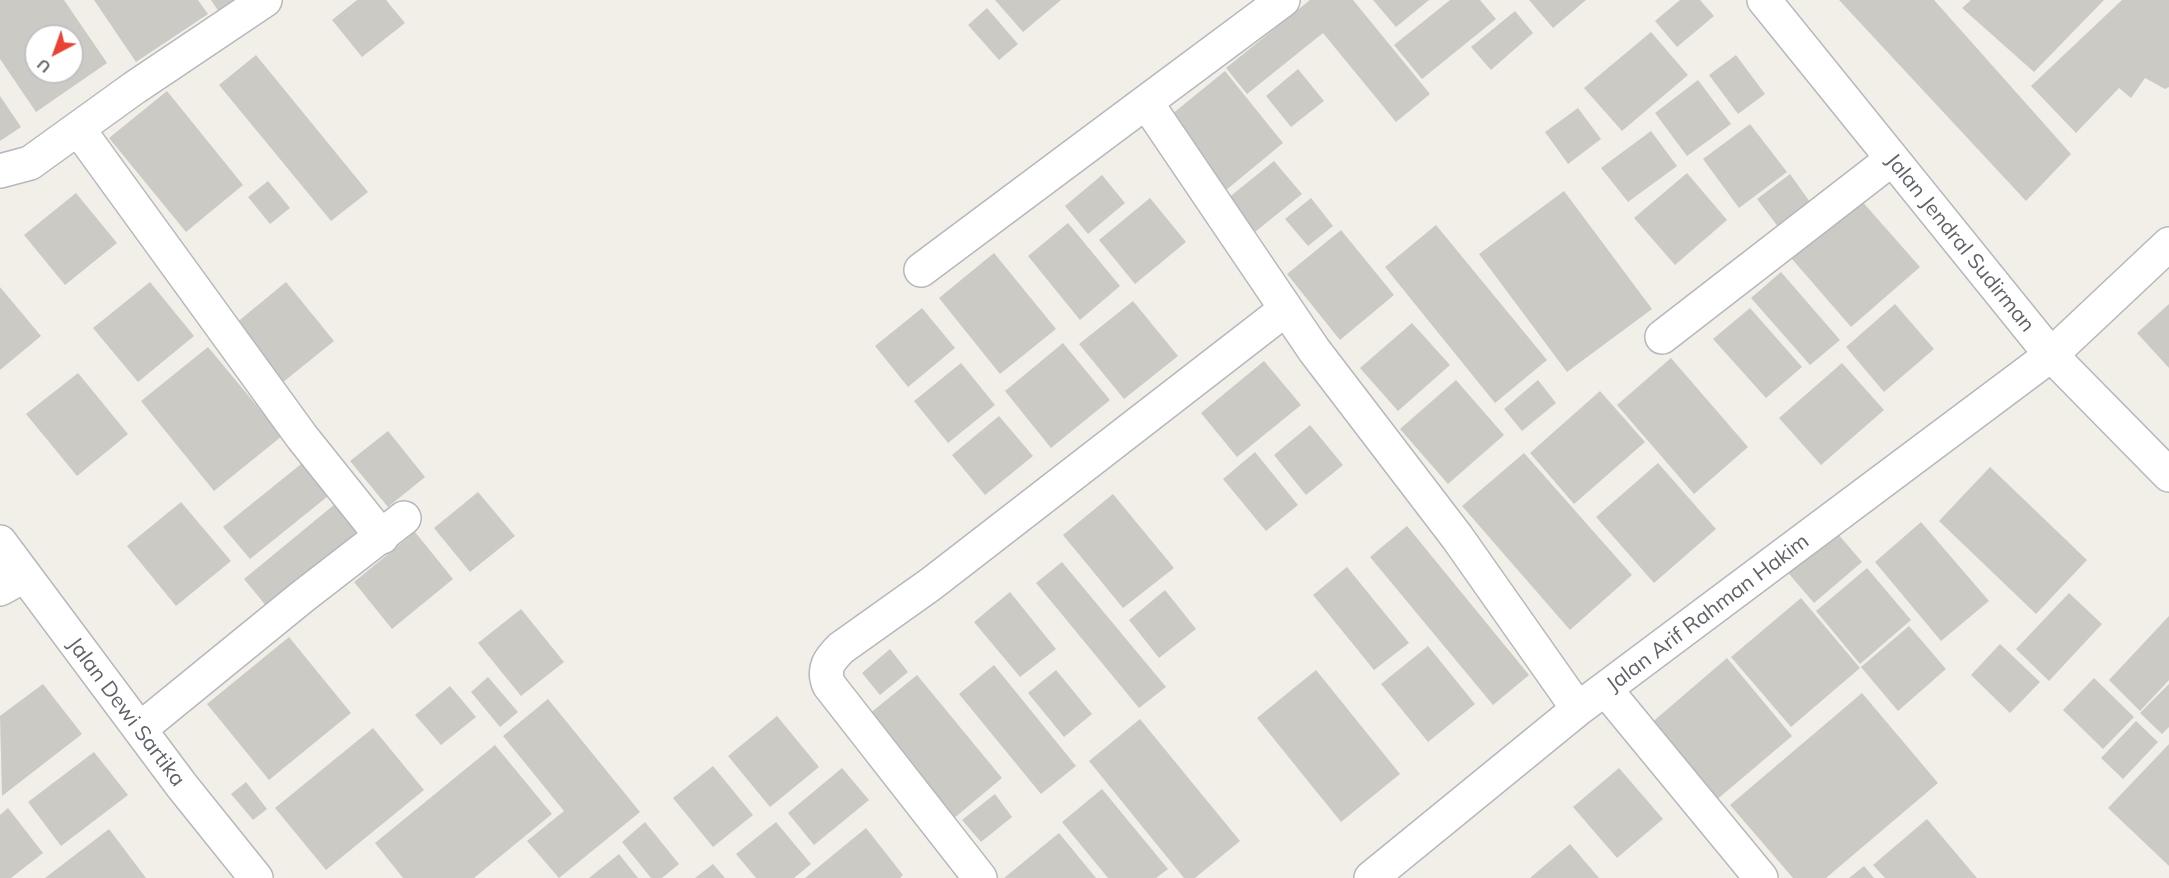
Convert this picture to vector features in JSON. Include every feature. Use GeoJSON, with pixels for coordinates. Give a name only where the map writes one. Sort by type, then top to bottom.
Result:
{"type":"FeatureCollection","features":[{"type":"Feature","properties":{"kind":"street"},"geometry":{"type":"LineString","coordinates":[[0,171],[30,163],[79,130],[134,88],[265,0]]}},
{"type":"Feature","properties":{"kind":"street"},"geometry":{"type":"LineString","coordinates":[[921,270],[1283,0]]}},
{"type":"Feature","properties":{"kind":"street","name":"Jalan Jendral Sudirman"},"geometry":{"type":"LineString","coordinates":[[1764,0],[2051,355],[2169,476]]}},
{"type":"Feature","properties":{"kind":"street"},"geometry":{"type":"LineString","coordinates":[[1146,102],[1286,309],[1456,537],[1578,709]]}},
{"type":"Feature","properties":{"kind":"street"},"geometry":{"type":"LineString","coordinates":[[79,130],[302,436],[393,527],[302,597],[140,729]]}},
{"type":"Feature","properties":{"kind":"street"},"geometry":{"type":"LineString","coordinates":[[1662,337],[1866,182],[1892,159]]}},
{"type":"Feature","properties":{"kind":"street","name":"Jalan Arif Rahman Hakim"},"geometry":{"type":"LineString","coordinates":[[1371,878],[1578,709],[2051,355],[2169,244]]}},
{"type":"Feature","properties":{"kind":"street"},"geometry":{"type":"LineString","coordinates":[[980,878],[829,685],[825,670],[830,660],[842,648],[931,584],[1286,309]]}},
{"type":"Feature","properties":{"kind":"street","name":"Jalan Dewi Sartika"},"geometry":{"type":"LineString","coordinates":[[0,543],[12,583],[140,729],[256,878]]}},
{"type":"Feature","properties":{"kind":"street"},"geometry":{"type":"LineString","coordinates":[[1606,690],[1761,878]]}},
{"type":"Feature","properties":{"kind":"building"},"geometry":{"type":"Polygon","coordinates":[[[0,0],[64,0],[80,24],[24,24],[24,84],[77,84],[36,112],[0,59],[0,0]]]}},
{"type":"Feature","properties":{"kind":"building"},"geometry":{"type":"Polygon","coordinates":[[[94,0],[198,0],[208,14],[136,62],[94,0]]]}},
{"type":"Feature","properties":{"kind":"building"},"geometry":{"type":"Polygon","coordinates":[[[211,0],[249,0],[223,18],[211,0]]]}},
{"type":"Feature","properties":{"kind":"building"},"geometry":{"type":"Polygon","coordinates":[[[357,0],[386,0],[405,23],[362,57],[332,20],[357,0]]]}},
{"type":"Feature","properties":{"kind":"building"},"geometry":{"type":"Polygon","coordinates":[[[995,0],[1061,0],[1023,32],[995,0]]]}},
{"type":"Feature","properties":{"kind":"building"},"geometry":{"type":"Polygon","coordinates":[[[1310,0],[1353,0],[1430,94],[1396,122],[1323,33],[1247,94],[1226,68],[1310,0]]]}},
{"type":"Feature","properties":{"kind":"building"},"geometry":{"type":"Polygon","coordinates":[[[1373,0],[1429,0],[1396,27],[1373,0]]]}},
{"type":"Feature","properties":{"kind":"building"},"geometry":{"type":"Polygon","coordinates":[[[1450,0],[1480,0],[1496,19],[1422,79],[1394,45],[1450,0]]]}},
{"type":"Feature","properties":{"kind":"building"},"geometry":{"type":"Polygon","coordinates":[[[1529,0],[1586,0],[1553,28],[1529,0]]]}},
{"type":"Feature","properties":{"kind":"building"},"geometry":{"type":"Polygon","coordinates":[[[1680,0],[1700,0],[1714,16],[1677,47],[1655,21],[1680,0]]]}},
{"type":"Feature","properties":{"kind":"building"},"geometry":{"type":"Polygon","coordinates":[[[1839,0],[1934,0],[2071,154],[2026,201],[1839,0]]]}},
{"type":"Feature","properties":{"kind":"building"},"geometry":{"type":"Polygon","coordinates":[[[1971,0],[2104,0],[2034,72],[1962,8],[1971,0]]]}},
{"type":"Feature","properties":{"kind":"building"},"geometry":{"type":"Polygon","coordinates":[[[2122,0],[2169,0],[2169,87],[2165,89],[2145,78],[2131,98],[2119,88],[2076,133],[2031,86],[2122,0]]]}},
{"type":"Feature","properties":{"kind":"building"},"geometry":{"type":"Polygon","coordinates":[[[987,8],[1018,44],[999,60],[968,25],[987,8]]]}},
{"type":"Feature","properties":{"kind":"building"},"geometry":{"type":"Polygon","coordinates":[[[1515,11],[1533,33],[1491,70],[1471,47],[1515,11]]]}},
{"type":"Feature","properties":{"kind":"building"},"geometry":{"type":"Polygon","coordinates":[[[84,29],[107,63],[84,79],[84,29]]]}},
{"type":"Feature","properties":{"kind":"building"},"geometry":{"type":"Polygon","coordinates":[[[1651,32],[1688,75],[1622,131],[1584,88],[1651,32]]]}},
{"type":"Feature","properties":{"kind":"building"},"geometry":{"type":"Polygon","coordinates":[[[256,55],[368,192],[331,221],[219,85],[256,55]]]}},
{"type":"Feature","properties":{"kind":"building"},"geometry":{"type":"Polygon","coordinates":[[[1736,55],[1765,94],[1738,114],[1709,75],[1736,55]]]}},
{"type":"Feature","properties":{"kind":"building"},"geometry":{"type":"Polygon","coordinates":[[[1298,69],[1324,101],[1291,127],[1266,96],[1298,69]]]}},
{"type":"Feature","properties":{"kind":"building"},"geometry":{"type":"Polygon","coordinates":[[[1225,71],[1283,143],[1225,191],[1166,119],[1225,71]]]}},
{"type":"Feature","properties":{"kind":"building"},"geometry":{"type":"Polygon","coordinates":[[[1698,80],[1731,124],[1687,156],[1655,113],[1698,80]]]}},
{"type":"Feature","properties":{"kind":"building"},"geometry":{"type":"Polygon","coordinates":[[[167,91],[243,185],[186,232],[109,138],[167,91]]]}},
{"type":"Feature","properties":{"kind":"building"},"geometry":{"type":"Polygon","coordinates":[[[0,96],[21,127],[0,141],[0,96]]]}},
{"type":"Feature","properties":{"kind":"building"},"geometry":{"type":"Polygon","coordinates":[[[1578,108],[1601,139],[1568,164],[1545,132],[1578,108]]]}},
{"type":"Feature","properties":{"kind":"building"},"geometry":{"type":"Polygon","coordinates":[[[1750,124],[1787,172],[1739,208],[1703,159],[1750,124]]]}},
{"type":"Feature","properties":{"kind":"building"},"geometry":{"type":"Polygon","coordinates":[[[1651,131],[1677,166],[1628,202],[1601,168],[1651,131]]]}},
{"type":"Feature","properties":{"kind":"building"},"geometry":{"type":"Polygon","coordinates":[[[1274,161],[1302,194],[1255,232],[1227,199],[1274,161]]]}},
{"type":"Feature","properties":{"kind":"building"},"geometry":{"type":"Polygon","coordinates":[[[1687,173],[1727,220],[1675,265],[1634,218],[1687,173]]]}},
{"type":"Feature","properties":{"kind":"building"},"geometry":{"type":"Polygon","coordinates":[[[1790,174],[1817,212],[1785,236],[1757,199],[1790,174]]]}},
{"type":"Feature","properties":{"kind":"building"},"geometry":{"type":"Polygon","coordinates":[[[1102,175],[1125,203],[1088,234],[1065,206],[1102,175]]]}},
{"type":"Feature","properties":{"kind":"building"},"geometry":{"type":"Polygon","coordinates":[[[268,181],[290,208],[270,224],[248,197],[268,181]]]}},
{"type":"Feature","properties":{"kind":"building"},"geometry":{"type":"Polygon","coordinates":[[[1564,191],[1652,309],[1567,372],[1479,254],[1564,191]]]}},
{"type":"Feature","properties":{"kind":"building"},"geometry":{"type":"Polygon","coordinates":[[[76,193],[117,243],[65,285],[24,235],[76,193]]]}},
{"type":"Feature","properties":{"kind":"building"},"geometry":{"type":"Polygon","coordinates":[[[1150,198],[1186,242],[1135,284],[1099,240],[1150,198]]]}},
{"type":"Feature","properties":{"kind":"building"},"geometry":{"type":"Polygon","coordinates":[[[1311,198],[1333,226],[1308,246],[1285,219],[1311,198]]]}},
{"type":"Feature","properties":{"kind":"building"},"geometry":{"type":"Polygon","coordinates":[[[1860,199],[1920,267],[1851,327],[1792,259],[1860,199]]]}},
{"type":"Feature","properties":{"kind":"building"},"geometry":{"type":"Polygon","coordinates":[[[1068,223],[1120,286],[1080,320],[1028,256],[1068,223]]]}},
{"type":"Feature","properties":{"kind":"building"},"geometry":{"type":"Polygon","coordinates":[[[1436,225],[1547,360],[1495,403],[1385,267],[1436,225]]]}},
{"type":"Feature","properties":{"kind":"building"},"geometry":{"type":"Polygon","coordinates":[[[1341,230],[1394,295],[1340,340],[1287,274],[1341,230]]]}},
{"type":"Feature","properties":{"kind":"building"},"geometry":{"type":"Polygon","coordinates":[[[994,253],[1056,329],[1000,374],[939,298],[994,253]]]}},
{"type":"Feature","properties":{"kind":"building"},"geometry":{"type":"Polygon","coordinates":[[[1781,272],[1840,340],[1810,365],[1751,298],[1781,272]]]}},
{"type":"Feature","properties":{"kind":"building"},"geometry":{"type":"Polygon","coordinates":[[[150,282],[194,336],[138,382],[93,328],[150,282]]]}},
{"type":"Feature","properties":{"kind":"building"},"geometry":{"type":"Polygon","coordinates":[[[286,282],[334,341],[277,387],[230,328],[286,282]]]}},
{"type":"Feature","properties":{"kind":"building"},"geometry":{"type":"Polygon","coordinates":[[[0,287],[41,336],[0,370],[0,287]]]}},
{"type":"Feature","properties":{"kind":"building"},"geometry":{"type":"Polygon","coordinates":[[[1133,301],[1178,356],[1124,399],[1079,344],[1133,301]]]}},
{"type":"Feature","properties":{"kind":"building"},"geometry":{"type":"Polygon","coordinates":[[[1895,304],[1934,349],[1884,392],[1846,347],[1895,304]]]}},
{"type":"Feature","properties":{"kind":"building"},"geometry":{"type":"Polygon","coordinates":[[[2169,304],[2169,368],[2137,333],[2169,304]]]}},
{"type":"Feature","properties":{"kind":"building"},"geometry":{"type":"Polygon","coordinates":[[[922,308],[955,348],[908,387],[875,346],[922,308]]]}},
{"type":"Feature","properties":{"kind":"building"},"geometry":{"type":"Polygon","coordinates":[[[1750,308],[1802,367],[1766,398],[1713,339],[1750,308]]]}},
{"type":"Feature","properties":{"kind":"building"},"geometry":{"type":"Polygon","coordinates":[[[1412,323],[1450,365],[1398,411],[1360,368],[1412,323]]]}},
{"type":"Feature","properties":{"kind":"building"},"geometry":{"type":"Polygon","coordinates":[[[1063,343],[1110,400],[1051,448],[1005,391],[1063,343]]]}},
{"type":"Feature","properties":{"kind":"building"},"geometry":{"type":"Polygon","coordinates":[[[208,347],[282,436],[214,491],[141,401],[208,347]]]}},
{"type":"Feature","properties":{"kind":"building"},"geometry":{"type":"Polygon","coordinates":[[[1671,358],[1748,447],[1694,494],[1617,405],[1671,358]]]}},
{"type":"Feature","properties":{"kind":"building"},"geometry":{"type":"Polygon","coordinates":[[[1264,361],[1301,405],[1237,457],[1201,413],[1264,361]]]}},
{"type":"Feature","properties":{"kind":"building"},"geometry":{"type":"Polygon","coordinates":[[[961,363],[995,405],[948,443],[914,401],[961,363]]]}},
{"type":"Feature","properties":{"kind":"building"},"geometry":{"type":"Polygon","coordinates":[[[1842,363],[1884,410],[1821,465],[1779,418],[1842,363]]]}},
{"type":"Feature","properties":{"kind":"building"},"geometry":{"type":"Polygon","coordinates":[[[78,373],[128,434],[77,476],[26,414],[78,373]]]}},
{"type":"Feature","properties":{"kind":"building"},"geometry":{"type":"Polygon","coordinates":[[[1456,380],[1504,435],[1448,484],[1400,429],[1456,380]]]}},
{"type":"Feature","properties":{"kind":"building"},"geometry":{"type":"Polygon","coordinates":[[[1538,380],[1556,403],[1522,431],[1504,409],[1538,380]]]}},
{"type":"Feature","properties":{"kind":"building"},"geometry":{"type":"Polygon","coordinates":[[[1600,391],[1645,442],[1574,504],[1530,453],[1600,391]]]}},
{"type":"Feature","properties":{"kind":"building"},"geometry":{"type":"Polygon","coordinates":[[[999,416],[1033,456],[985,495],[952,455],[999,416]]]}},
{"type":"Feature","properties":{"kind":"building"},"geometry":{"type":"Polygon","coordinates":[[[1310,425],[1343,465],[1306,495],[1274,455],[1310,425]]]}},
{"type":"Feature","properties":{"kind":"building"},"geometry":{"type":"Polygon","coordinates":[[[388,431],[425,477],[388,507],[350,461],[388,431]]]}},
{"type":"Feature","properties":{"kind":"building"},"geometry":{"type":"Polygon","coordinates":[[[1255,452],[1298,505],[1266,531],[1223,479],[1255,452]]]}},
{"type":"Feature","properties":{"kind":"building"},"geometry":{"type":"Polygon","coordinates":[[[1524,453],[1632,575],[1570,630],[1462,506],[1524,453]]]}},
{"type":"Feature","properties":{"kind":"building"},"geometry":{"type":"Polygon","coordinates":[[[311,456],[338,488],[250,559],[223,527],[311,456]]]}},
{"type":"Feature","properties":{"kind":"building"},"geometry":{"type":"Polygon","coordinates":[[[1658,463],[1716,529],[1654,583],[1596,517],[1658,463]]]}},
{"type":"Feature","properties":{"kind":"building"},"geometry":{"type":"Polygon","coordinates":[[[1990,467],[2087,560],[2036,614],[1939,521],[1990,467]]]}},
{"type":"Feature","properties":{"kind":"building"},"geometry":{"type":"Polygon","coordinates":[[[478,492],[515,536],[470,572],[434,528],[478,492]]]}},
{"type":"Feature","properties":{"kind":"building"},"geometry":{"type":"Polygon","coordinates":[[[1113,494],[1174,568],[1123,608],[1063,535],[1113,494]]]}},
{"type":"Feature","properties":{"kind":"building"},"geometry":{"type":"Polygon","coordinates":[[[346,495],[369,523],[267,607],[244,579],[346,495]]]}},
{"type":"Feature","properties":{"kind":"building"},"geometry":{"type":"Polygon","coordinates":[[[181,502],[231,561],[176,606],[127,546],[181,502]]]}},
{"type":"Feature","properties":{"kind":"building"},"geometry":{"type":"Polygon","coordinates":[[[1921,522],[1989,601],[1941,641],[1875,562],[1921,522]]]}},
{"type":"Feature","properties":{"kind":"building"},"geometry":{"type":"Polygon","coordinates":[[[1407,526],[1529,675],[1493,705],[1370,557],[1407,526]]]}},
{"type":"Feature","properties":{"kind":"building"},"geometry":{"type":"Polygon","coordinates":[[[1832,527],[1862,562],[1814,603],[1784,568],[1832,527]]]}},
{"type":"Feature","properties":{"kind":"building"},"geometry":{"type":"Polygon","coordinates":[[[415,532],[453,579],[392,629],[354,582],[415,532]]]}},
{"type":"Feature","properties":{"kind":"building"},"geometry":{"type":"Polygon","coordinates":[[[1062,562],[1166,687],[1139,708],[1036,583],[1062,562]]]}},
{"type":"Feature","properties":{"kind":"building"},"geometry":{"type":"Polygon","coordinates":[[[1347,567],[1409,643],[1374,670],[1313,595],[1347,567]]]}},
{"type":"Feature","properties":{"kind":"building"},"geometry":{"type":"Polygon","coordinates":[[[1867,568],[1911,620],[1860,664],[1816,611],[1867,568]]]}},
{"type":"Feature","properties":{"kind":"building"},"geometry":{"type":"Polygon","coordinates":[[[1165,590],[1196,629],[1159,658],[1129,620],[1165,590]]]}},
{"type":"Feature","properties":{"kind":"building"},"geometry":{"type":"Polygon","coordinates":[[[1010,592],[1056,649],[1020,677],[974,622],[1010,592]]]}},
{"type":"Feature","properties":{"kind":"building"},"geometry":{"type":"Polygon","coordinates":[[[2069,593],[2102,624],[2049,681],[2016,649],[2069,593]]]}},
{"type":"Feature","properties":{"kind":"building"},"geometry":{"type":"Polygon","coordinates":[[[1801,598],[1860,668],[1791,727],[1731,657],[1801,598]]]}},
{"type":"Feature","properties":{"kind":"building"},"geometry":{"type":"Polygon","coordinates":[[[521,609],[564,662],[521,696],[478,643],[521,609]]]}},
{"type":"Feature","properties":{"kind":"building"},"geometry":{"type":"Polygon","coordinates":[[[2169,616],[2169,680],[2140,711],[2109,680],[2169,616]]]}},
{"type":"Feature","properties":{"kind":"building"},"geometry":{"type":"Polygon","coordinates":[[[1909,626],[1946,669],[1898,711],[1861,667],[1909,626]]]}},
{"type":"Feature","properties":{"kind":"building"},"geometry":{"type":"Polygon","coordinates":[[[289,637],[351,713],[269,780],[207,704],[289,637]]]}},
{"type":"Feature","properties":{"kind":"building"},"geometry":{"type":"Polygon","coordinates":[[[2000,644],[2040,682],[2010,713],[1971,675],[2000,644]]]}},
{"type":"Feature","properties":{"kind":"building"},"geometry":{"type":"Polygon","coordinates":[[[1428,646],[1475,704],[1428,742],[1381,684],[1428,646]]]}},
{"type":"Feature","properties":{"kind":"building"},"geometry":{"type":"Polygon","coordinates":[[[890,649],[908,672],[880,695],[862,673],[890,649]]]}},
{"type":"Feature","properties":{"kind":"building"},"geometry":{"type":"Polygon","coordinates":[[[1727,658],[1792,736],[1714,802],[1649,725],[1727,658]]]}},
{"type":"Feature","properties":{"kind":"building"},"geometry":{"type":"Polygon","coordinates":[[[994,665],[1076,766],[1041,794],[959,694],[994,665]]]}},
{"type":"Feature","properties":{"kind":"building"},"geometry":{"type":"Polygon","coordinates":[[[1056,670],[1092,714],[1064,737],[1028,693],[1056,670]]]}},
{"type":"Feature","properties":{"kind":"building"},"geometry":{"type":"Polygon","coordinates":[[[1316,670],[1400,774],[1341,822],[1257,718],[1316,670]]]}},
{"type":"Feature","properties":{"kind":"building"},"geometry":{"type":"Polygon","coordinates":[[[917,675],[1002,778],[953,819],[868,715],[917,675]]]}},
{"type":"Feature","properties":{"kind":"building"},"geometry":{"type":"Polygon","coordinates":[[[488,677],[518,712],[500,727],[471,692],[488,677]]]}},
{"type":"Feature","properties":{"kind":"building"},"geometry":{"type":"Polygon","coordinates":[[[2094,678],[2134,717],[2103,749],[2063,710],[2094,678]]]}},
{"type":"Feature","properties":{"kind":"building"},"geometry":{"type":"Polygon","coordinates":[[[43,684],[82,734],[2,796],[0,716],[43,684]]]}},
{"type":"Feature","properties":{"kind":"building"},"geometry":{"type":"Polygon","coordinates":[[[2169,684],[2169,727],[2162,734],[2140,713],[2169,684]]]}},
{"type":"Feature","properties":{"kind":"building"},"geometry":{"type":"Polygon","coordinates":[[[450,686],[476,717],[441,745],[415,715],[450,686]]]}},
{"type":"Feature","properties":{"kind":"building"},"geometry":{"type":"Polygon","coordinates":[[[1862,693],[1938,783],[1826,878],[1793,878],[1730,805],[1862,693]]]}},
{"type":"Feature","properties":{"kind":"building"},"geometry":{"type":"Polygon","coordinates":[[[548,699],[640,812],[559,878],[527,841],[564,811],[503,736],[548,699]]]}},
{"type":"Feature","properties":{"kind":"building"},"geometry":{"type":"Polygon","coordinates":[[[777,716],[819,767],[770,807],[728,756],[777,716]]]}},
{"type":"Feature","properties":{"kind":"building"},"geometry":{"type":"Polygon","coordinates":[[[1140,719],[1240,841],[1195,878],[1184,878],[1089,761],[1140,719]]]}},
{"type":"Feature","properties":{"kind":"building"},"geometry":{"type":"Polygon","coordinates":[[[2136,721],[2158,742],[2123,779],[2101,758],[2136,721]]]}},
{"type":"Feature","properties":{"kind":"building"},"geometry":{"type":"Polygon","coordinates":[[[373,728],[424,790],[326,870],[275,808],[373,728]]]}},
{"type":"Feature","properties":{"kind":"building"},"geometry":{"type":"Polygon","coordinates":[[[2169,744],[2169,866],[2108,808],[2169,744]]]}},
{"type":"Feature","properties":{"kind":"building"},"geometry":{"type":"Polygon","coordinates":[[[495,745],[552,814],[474,878],[403,878],[375,843],[495,745]]]}},
{"type":"Feature","properties":{"kind":"building"},"geometry":{"type":"Polygon","coordinates":[[[94,752],[128,795],[61,846],[28,802],[94,752]]]}},
{"type":"Feature","properties":{"kind":"building"},"geometry":{"type":"Polygon","coordinates":[[[713,766],[753,815],[713,847],[673,798],[713,766]]]}},
{"type":"Feature","properties":{"kind":"building"},"geometry":{"type":"Polygon","coordinates":[[[842,768],[869,800],[814,845],[788,813],[842,768]]]}},
{"type":"Feature","properties":{"kind":"building"},"geometry":{"type":"Polygon","coordinates":[[[1619,768],[1663,819],[1617,858],[1573,807],[1619,768]]]}},
{"type":"Feature","properties":{"kind":"building"},"geometry":{"type":"Polygon","coordinates":[[[246,782],[267,809],[253,820],[231,794],[246,782]]]}},
{"type":"Feature","properties":{"kind":"building"},"geometry":{"type":"Polygon","coordinates":[[[1102,789],[1168,869],[1156,878],[1108,878],[1062,822],[1102,789]]]}},
{"type":"Feature","properties":{"kind":"building"},"geometry":{"type":"Polygon","coordinates":[[[995,794],[1012,817],[981,842],[962,820],[995,794]]]}},
{"type":"Feature","properties":{"kind":"building"},"geometry":{"type":"Polygon","coordinates":[[[8,808],[43,853],[11,878],[0,878],[0,815],[8,808]]]}},
{"type":"Feature","properties":{"kind":"building"},"geometry":{"type":"Polygon","coordinates":[[[1927,819],[1977,878],[1885,878],[1873,865],[1927,819]]]}},
{"type":"Feature","properties":{"kind":"building"},"geometry":{"type":"Polygon","coordinates":[[[645,822],[679,864],[662,878],[651,878],[622,842],[645,822]]]}},
{"type":"Feature","properties":{"kind":"building"},"geometry":{"type":"Polygon","coordinates":[[[776,822],[811,864],[794,878],[756,878],[736,854],[776,822]]]}},
{"type":"Feature","properties":{"kind":"building"},"geometry":{"type":"Polygon","coordinates":[[[866,828],[903,875],[900,878],[805,878],[866,828]]]}},
{"type":"Feature","properties":{"kind":"building"},"geometry":{"type":"Polygon","coordinates":[[[109,829],[146,878],[45,878],[109,829]]]}},
{"type":"Feature","properties":{"kind":"building"},"geometry":{"type":"Polygon","coordinates":[[[1059,833],[1096,878],[1004,878],[1059,833]]]}},
{"type":"Feature","properties":{"kind":"building"},"geometry":{"type":"Polygon","coordinates":[[[1570,844],[1599,878],[1530,878],[1570,844]]]}},
{"type":"Feature","properties":{"kind":"building"},"geometry":{"type":"Polygon","coordinates":[[[619,854],[638,878],[589,878],[619,854]]]}},
{"type":"Feature","properties":{"kind":"building"},"geometry":{"type":"Polygon","coordinates":[[[713,864],[725,878],[695,878],[713,864]]]}},
{"type":"Feature","properties":{"kind":"building"},"geometry":{"type":"Polygon","coordinates":[[[1864,866],[1874,878],[1849,878],[1864,866]]]}}]}
